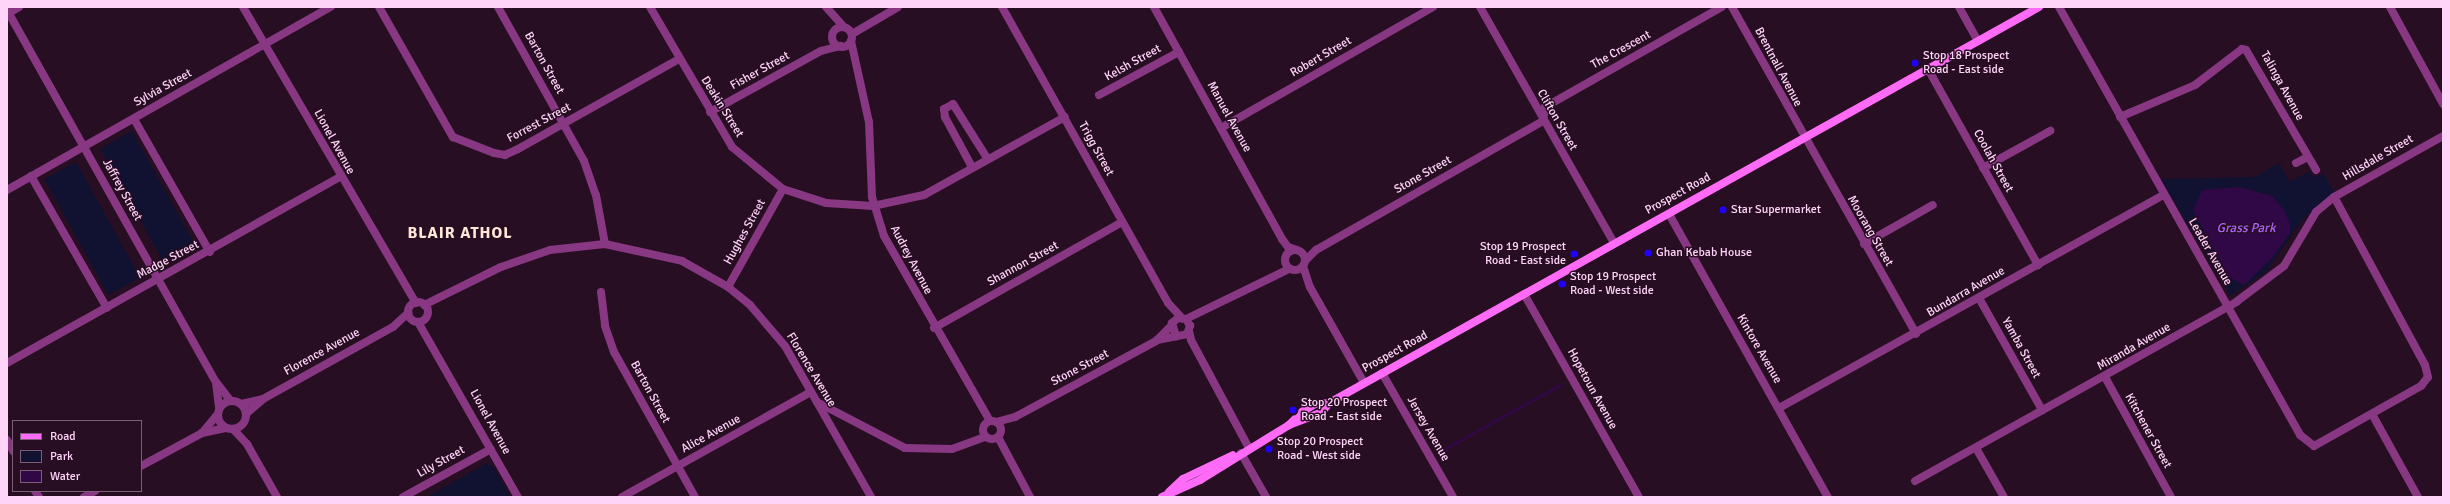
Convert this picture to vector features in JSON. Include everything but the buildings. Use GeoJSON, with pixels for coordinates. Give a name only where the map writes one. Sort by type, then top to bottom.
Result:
{"type":"FeatureCollection","features":[{"type":"Feature","properties":{"kind":"main road","name":"Prospect Road"},"geometry":{"type":"LineString","coordinates":[[1164,496],[1195,482],[1241,452],[1289,425],[1321,413],[1329,403],[1364,383],[2039,7]]}},
{"type":"Feature","properties":{"kind":"street"},"geometry":{"type":"LineString","coordinates":[[7,12],[19,7]]}},
{"type":"Feature","properties":{"kind":"street","name":"Lionel Avenue"},"geometry":{"type":"LineString","coordinates":[[243,7],[405,289],[430,338],[518,497]]}},
{"type":"Feature","properties":{"kind":"street","name":"Sylvia Street"},"geometry":{"type":"LineString","coordinates":[[7,190],[331,7]]}},
{"type":"Feature","properties":{"kind":"street","name":"Forrest Street"},"geometry":{"type":"LineString","coordinates":[[378,7],[453,136],[505,155],[564,124],[679,59]]}},
{"type":"Feature","properties":{"kind":"street","name":"Barton Street"},"geometry":{"type":"LineString","coordinates":[[498,7],[587,168],[605,244]]}},
{"type":"Feature","properties":{"kind":"street","name":"Deakin Street"},"geometry":{"type":"LineString","coordinates":[[650,7],[710,112],[732,147],[783,189],[826,203],[873,206],[924,195],[987,158],[1065,117]]}},
{"type":"Feature","properties":{"kind":"street","name":"Fisher Street"},"geometry":{"type":"LineString","coordinates":[[710,112],[846,38],[898,7]]}},
{"type":"Feature","properties":{"kind":"street","name":"Trigg Street"},"geometry":{"type":"LineString","coordinates":[[1002,7],[1168,303],[1187,324],[1196,350],[1249,448]]}},
{"type":"Feature","properties":{"kind":"street","name":"Manuel Avenue"},"geometry":{"type":"LineString","coordinates":[[1154,7],[1282,239],[1288,247],[1302,257]]}},
{"type":"Feature","properties":{"kind":"street","name":"Robert Street"},"geometry":{"type":"LineString","coordinates":[[1221,128],[1433,7]]}},
{"type":"Feature","properties":{"kind":"street","name":"Clifton Street"},"geometry":{"type":"LineString","coordinates":[[1480,7],[1543,121],[1614,243]]}},
{"type":"Feature","properties":{"kind":"street","name":"The Crescent"},"geometry":{"type":"LineString","coordinates":[[1543,121],[1545,107],[1722,7]]}},
{"type":"Feature","properties":{"kind":"street","name":"Brentnall Avenue"},"geometry":{"type":"LineString","coordinates":[[1732,7],[1804,138]]}},
{"type":"Feature","properties":{"kind":"street"},"geometry":{"type":"LineString","coordinates":[[1959,7],[1978,41]]}},
{"type":"Feature","properties":{"kind":"street","name":"Leader Avenue"},"geometry":{"type":"LineString","coordinates":[[2059,7],[2300,435],[2309,444],[2319,444],[2421,386],[2428,371],[2334,197]]}},
{"type":"Feature","properties":{"kind":"street"},"geometry":{"type":"LineString","coordinates":[[2390,7],[2443,104]]}},
{"type":"Feature","properties":{"kind":"street"},"geometry":{"type":"LineString","coordinates":[[828,10],[833,34]]}},
{"type":"Feature","properties":{"kind":"street"},"geometry":{"type":"LineString","coordinates":[[828,10],[846,38]]}},
{"type":"Feature","properties":{"kind":"street","name":"Jaffrey Street"},"geometry":{"type":"LineString","coordinates":[[7,12],[216,382],[230,400]]}},
{"type":"Feature","properties":{"kind":"street"},"geometry":{"type":"LineString","coordinates":[[833,34],[846,38]]}},
{"type":"Feature","properties":{"kind":"street"},"geometry":{"type":"LineString","coordinates":[[833,34],[846,38]]}},
{"type":"Feature","properties":{"kind":"street","name":"Fisher Street"},"geometry":{"type":"LineString","coordinates":[[821,51],[833,34]]}},
{"type":"Feature","properties":{"kind":"street","name":"Audrey Avenue"},"geometry":{"type":"LineString","coordinates":[[846,38],[856,61],[869,122],[873,206],[884,236],[991,431],[1030,497]]}},
{"type":"Feature","properties":{"kind":"street","name":"Talinga Avenue"},"geometry":{"type":"LineString","coordinates":[[2120,117],[2195,85],[2242,49],[2250,54],[2316,170]]}},
{"type":"Feature","properties":{"kind":"street","name":"Kelsh Street"},"geometry":{"type":"LineString","coordinates":[[1099,96],[1179,52]]}},
{"type":"Feature","properties":{"kind":"street","name":"Coolah Street"},"geometry":{"type":"LineString","coordinates":[[1928,69],[2038,265]]}},
{"type":"Feature","properties":{"kind":"street"},"geometry":{"type":"LineString","coordinates":[[972,167],[945,117],[944,109],[953,104],[960,111],[987,158]]}},
{"type":"Feature","properties":{"kind":"street"},"geometry":{"type":"LineString","coordinates":[[134,119],[210,252]]}},
{"type":"Feature","properties":{"kind":"street","name":"Stone Street"},"geometry":{"type":"LineString","coordinates":[[1302,257],[1543,121]]}},
{"type":"Feature","properties":{"kind":"street"},"geometry":{"type":"LineString","coordinates":[[1983,168],[2050,131]]}},
{"type":"Feature","properties":{"kind":"street","name":"Hillsdale Street"},"geometry":{"type":"LineString","coordinates":[[2334,197],[2439,138],[2443,131]]}},
{"type":"Feature","properties":{"kind":"street","name":"Moorang Street"},"geometry":{"type":"LineString","coordinates":[[1804,138],[1916,334]]}},
{"type":"Feature","properties":{"kind":"street"},"geometry":{"type":"LineString","coordinates":[[2296,164],[2308,157]]}},
{"type":"Feature","properties":{"kind":"street"},"geometry":{"type":"LineString","coordinates":[[31,176],[107,308]]}},
{"type":"Feature","properties":{"kind":"street","name":"Madge Street"},"geometry":{"type":"LineString","coordinates":[[7,363],[157,279],[210,252],[340,177]]}},
{"type":"Feature","properties":{"kind":"street","name":"Hughes Street"},"geometry":{"type":"LineString","coordinates":[[728,287],[783,189]]}},
{"type":"Feature","properties":{"kind":"street","name":"Bundarra Avenue"},"geometry":{"type":"LineString","coordinates":[[1779,408],[1916,334],[2164,195]]}},
{"type":"Feature","properties":{"kind":"street","name":"Miranda Avenue"},"geometry":{"type":"LineString","coordinates":[[1915,481],[2042,410],[2105,377],[2227,306],[2284,266],[2316,212],[2334,197]]}},
{"type":"Feature","properties":{"kind":"street"},"geometry":{"type":"LineString","coordinates":[[1864,244],[1933,205]]}},
{"type":"Feature","properties":{"kind":"street","name":"Kintore Avenue"},"geometry":{"type":"LineString","coordinates":[[1669,214],[1828,497]]}},
{"type":"Feature","properties":{"kind":"street","name":"Shannon Street"},"geometry":{"type":"LineString","coordinates":[[934,328],[1122,222]]}},
{"type":"Feature","properties":{"kind":"street","name":"Manuel Avenue"},"geometry":{"type":"LineString","coordinates":[[1282,239],[1288,264]]}},
{"type":"Feature","properties":{"kind":"street","name":"Florence Avenue"},"geometry":{"type":"LineString","coordinates":[[246,414],[263,399],[393,327],[438,300],[508,264],[550,250],[605,244],[682,261],[728,287],[750,304],[785,346],[871,497]]}},
{"type":"Feature","properties":{"kind":"street"},"geometry":{"type":"LineString","coordinates":[[1288,264],[1302,257]]}},
{"type":"Feature","properties":{"kind":"street"},"geometry":{"type":"LineString","coordinates":[[1172,324],[1187,324],[1201,314],[1271,277],[1288,264],[1302,257]]}},
{"type":"Feature","properties":{"kind":"street"},"geometry":{"type":"LineString","coordinates":[[1302,257],[1310,287]]}},
{"type":"Feature","properties":{"kind":"street"},"geometry":{"type":"LineString","coordinates":[[1288,264],[1310,287],[1364,383]]}},
{"type":"Feature","properties":{"kind":"street","name":"Barton Street"},"geometry":{"type":"LineString","coordinates":[[601,292],[605,326],[614,352],[695,497]]}},
{"type":"Feature","properties":{"kind":"street","name":"Hopetoun Avenue"},"geometry":{"type":"LineString","coordinates":[[1524,294],[1639,497]]}},
{"type":"Feature","properties":{"kind":"street","name":"Yamba Street"},"geometry":{"type":"LineString","coordinates":[[1980,298],[2042,410]]}},
{"type":"Feature","properties":{"kind":"street","name":"Trigg Street"},"geometry":{"type":"LineString","coordinates":[[1168,303],[1172,324],[1178,336],[1196,350]]}},
{"type":"Feature","properties":{"kind":"street","name":"Stone Street"},"geometry":{"type":"LineString","coordinates":[[1156,341],[1172,324]]}},
{"type":"Feature","properties":{"kind":"street","name":"Stone Street"},"geometry":{"type":"LineString","coordinates":[[817,402],[905,448],[952,449],[991,431],[1156,341],[1178,336],[1187,324]]}},
{"type":"Feature","properties":{"kind":"street","name":"Jersey Avenue"},"geometry":{"type":"LineString","coordinates":[[1382,373],[1453,497]]}},
{"type":"Feature","properties":{"kind":"street","name":"Kitchener Street"},"geometry":{"type":"LineString","coordinates":[[2105,377],[2171,497]]}},
{"type":"Feature","properties":{"kind":"street","name":"Jaffrey Street"},"geometry":{"type":"LineString","coordinates":[[216,382],[218,411]]}},
{"type":"Feature","properties":{"kind":"street","name":"Alice Avenue"},"geometry":{"type":"LineString","coordinates":[[622,497],[811,392]]}},
{"type":"Feature","properties":{"kind":"street","name":"Florence Avenue"},"geometry":{"type":"LineString","coordinates":[[241,404],[263,399]]}},
{"type":"Feature","properties":{"kind":"street"},"geometry":{"type":"LineString","coordinates":[[202,433],[218,411],[230,400],[241,404],[246,414],[243,424],[247,444],[276,497]]}},
{"type":"Feature","properties":{"kind":"street"},"geometry":{"type":"LineString","coordinates":[[218,411],[229,428],[247,444]]}},
{"type":"Feature","properties":{"kind":"street"},"geometry":{"type":"LineString","coordinates":[[2372,414],[2418,497]]}},
{"type":"Feature","properties":{"kind":"street"},"geometry":{"type":"LineString","coordinates":[[142,465],[202,433],[243,424]]}},
{"type":"Feature","properties":{"kind":"street"},"geometry":{"type":"LineString","coordinates":[[7,440],[12,450]]}},
{"type":"Feature","properties":{"kind":"street","name":"Lily Street"},"geometry":{"type":"LineString","coordinates":[[404,497],[491,448]]}},
{"type":"Feature","properties":{"kind":"street"},"geometry":{"type":"LineString","coordinates":[[1976,448],[2004,497]]}},
{"type":"Feature","properties":{"kind":"street"},"geometry":{"type":"LineString","coordinates":[[1241,452],[1266,497]]}},
{"type":"Feature","properties":{"kind":"street"},"geometry":{"type":"LineString","coordinates":[[84,497],[93,492]]}},
{"type":"Feature","properties":{"kind":"green space"},"geometry":{"type":"Polygon","coordinates":[[[132,131],[196,246],[165,264],[101,148],[132,131]]]}},
{"type":"Feature","properties":{"kind":"green space"},"geometry":{"type":"Polygon","coordinates":[[[76,162],[140,277],[109,295],[45,179],[76,162]]]}},
{"type":"Feature","properties":{"kind":"green space"},"geometry":{"type":"Polygon","coordinates":[[[2279,163],[2290,182],[2310,171],[2313,178],[2323,173],[2334,192],[2303,219],[2266,272],[2230,296],[2161,179],[2255,177],[2279,163]]]}},
{"type":"Feature","properties":{"kind":"green space"},"geometry":{"type":"Polygon","coordinates":[[[486,464],[493,466],[511,497],[427,497],[486,464]]]}},
{"type":"Feature","properties":{"kind":"water","name":"Grass Park"},"geometry":{"type":"Polygon","coordinates":[[[2239,187],[2272,196],[2285,211],[2290,225],[2290,233],[2272,258],[2244,285],[2229,277],[2193,211],[2202,190],[2239,187]]]}},
{"type":"Feature","properties":{"kind":"waterway"},"geometry":{"type":"LineString","coordinates":[[1444,454],[1448,447],[1560,385]]}},
{"type":"Feature","properties":{"kind":"place","name":"Stop 18 Prospect Road - East side"},"geometry":{"type":"Point","coordinates":[1915,63]}},
{"type":"Feature","properties":{"kind":"place","name":"Star Supermarket"},"geometry":{"type":"Point","coordinates":[1723,210]}},
{"type":"Feature","properties":{"kind":"place","name":"Ghan Kebab House"},"geometry":{"type":"Point","coordinates":[1648,253]}},
{"type":"Feature","properties":{"kind":"place","name":"Stop 19 Prospect Road - East side"},"geometry":{"type":"Point","coordinates":[1574,254]}},
{"type":"Feature","properties":{"kind":"place","name":"Stop 19 Prospect Road - West side"},"geometry":{"type":"Point","coordinates":[1562,284]}},
{"type":"Feature","properties":{"kind":"place","name":"Stop 20 Prospect Road - East side"},"geometry":{"type":"Point","coordinates":[1293,410]}},
{"type":"Feature","properties":{"kind":"place","name":"Stop 20 Prospect Road - West side"},"geometry":{"type":"Point","coordinates":[1269,449]}},
{"type":"Feature","properties":{"kind":"district","name":"BLAIR ATHOL"},"geometry":{"type":"Point","coordinates":[460,233]}}]}
